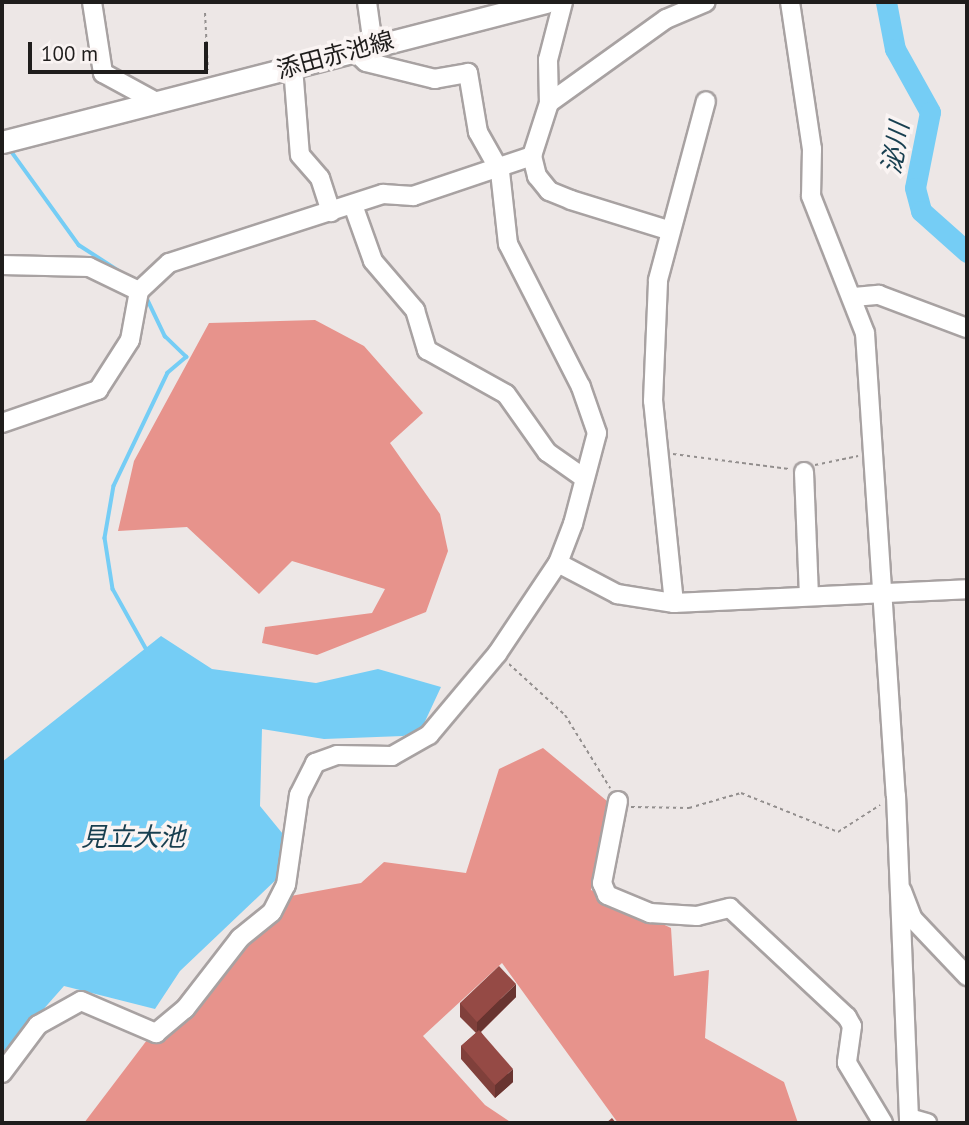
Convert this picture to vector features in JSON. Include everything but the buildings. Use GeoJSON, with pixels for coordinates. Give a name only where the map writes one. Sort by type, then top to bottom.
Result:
{"type":"FeatureCollection","features":[{"type":"Feature","properties":{"kind":"main road","name":"添田赤池線"},"geometry":{"type":"LineString","coordinates":[[2,142],[546,2]]}},
{"type":"Feature","properties":{"kind":"street"},"geometry":{"type":"LineString","coordinates":[[92,2],[103,73],[158,103]]}},
{"type":"Feature","properties":{"kind":"street"},"geometry":{"type":"LineString","coordinates":[[2,1073],[38,1025],[81,1001],[161,1031],[240,938],[272,912],[286,885],[299,795],[314,763],[326,756],[392,756],[411,748],[497,654],[558,563],[597,433],[581,387],[508,244],[500,171],[478,132],[468,73],[435,79],[366,62],[363,48],[367,2]]}},
{"type":"Feature","properties":{"kind":"street"},"geometry":{"type":"LineString","coordinates":[[563,2],[548,60],[550,103],[532,156],[549,191],[623,220],[668,230]]}},
{"type":"Feature","properties":{"kind":"street"},"geometry":{"type":"LineString","coordinates":[[790,2],[812,149],[811,196],[832,258],[854,297],[865,333],[896,795],[897,885],[909,1121],[927,1123]]}},
{"type":"Feature","properties":{"kind":"street"},"geometry":{"type":"LineString","coordinates":[[550,103],[666,19],[699,3]]}},
{"type":"Feature","properties":{"kind":"street"},"geometry":{"type":"LineString","coordinates":[[293,67],[300,155],[320,178],[331,212]]}},
{"type":"Feature","properties":{"kind":"street"},"geometry":{"type":"LineString","coordinates":[[674,603],[664,544],[654,352],[668,230],[706,101]]}},
{"type":"Feature","properties":{"kind":"street"},"geometry":{"type":"LineString","coordinates":[[2,423],[98,390],[130,340],[139,290],[169,262],[212,245],[331,212],[383,194],[412,196],[500,171],[532,156]]}},
{"type":"Feature","properties":{"kind":"street"},"geometry":{"type":"LineString","coordinates":[[353,205],[373,261],[415,310],[427,350],[506,394],[547,453],[584,478]]}},
{"type":"Feature","properties":{"kind":"street"},"geometry":{"type":"LineString","coordinates":[[2,265],[89,267],[139,290]]}},
{"type":"Feature","properties":{"kind":"street"},"geometry":{"type":"LineString","coordinates":[[854,297],[879,295],[967,328]]}},
{"type":"Feature","properties":{"kind":"street"},"geometry":{"type":"LineString","coordinates":[[805,468],[809,596]]}},
{"type":"Feature","properties":{"kind":"street"},"geometry":{"type":"LineString","coordinates":[[558,563],[617,594],[674,603],[967,589]]}},
{"type":"Feature","properties":{"kind":"street"},"geometry":{"type":"LineString","coordinates":[[618,801],[602,883],[607,895],[650,914],[697,916],[730,908],[847,1017],[852,1026],[847,1063],[883,1123]]}},
{"type":"Feature","properties":{"kind":"street"},"geometry":{"type":"LineString","coordinates":[[897,885],[913,919],[967,976]]}},
{"type":"Feature","properties":{"kind":"path"},"geometry":{"type":"LineString","coordinates":[[205,13],[212,88]]}},
{"type":"Feature","properties":{"kind":"path"},"geometry":{"type":"LineString","coordinates":[[658,437],[671,453],[805,468],[873,453]]}},
{"type":"Feature","properties":{"kind":"path"},"geometry":{"type":"LineString","coordinates":[[497,654],[565,715],[618,801],[646,809],[689,808],[741,793],[838,832],[896,795]]}},
{"type":"Feature","properties":{"kind":"shaded area"},"geometry":{"type":"Polygon","coordinates":[[[315,320],[364,346],[423,413],[390,443],[440,514],[448,551],[426,612],[317,655],[262,643],[265,627],[372,613],[385,589],[292,561],[259,594],[187,527],[118,531],[134,461],[209,323],[315,320]]]}},
{"type":"Feature","properties":{"kind":"shaded area"},"geometry":{"type":"Polygon","coordinates":[[[543,748],[607,801],[591,890],[671,928],[674,976],[709,970],[705,1038],[784,1082],[798,1123],[618,1123],[502,963],[423,1036],[485,1105],[512,1123],[84,1123],[185,990],[269,900],[361,883],[384,862],[466,873],[499,769],[543,748]]]}},
{"type":"Feature","properties":{"kind":"water","name":"見立大池"},"geometry":{"type":"Polygon","coordinates":[[[161,636],[212,669],[316,683],[378,669],[441,687],[421,730],[403,736],[324,739],[262,729],[260,806],[287,839],[282,874],[180,971],[155,1009],[64,986],[2,1056],[2,762],[161,636]]]}},
{"type":"Feature","properties":{"kind":"waterway","name":"泌川"},"geometry":{"type":"LineString","coordinates":[[886,2],[895,49],[930,112],[915,188],[921,211],[967,252]]}},
{"type":"Feature","properties":{"kind":"waterway"},"geometry":{"type":"LineString","coordinates":[[9,148],[79,245],[130,278]]}},
{"type":"Feature","properties":{"kind":"waterway"},"geometry":{"type":"LineString","coordinates":[[145,294],[165,336],[187,357],[168,373],[114,486],[105,538],[113,589],[148,652]]}}]}
